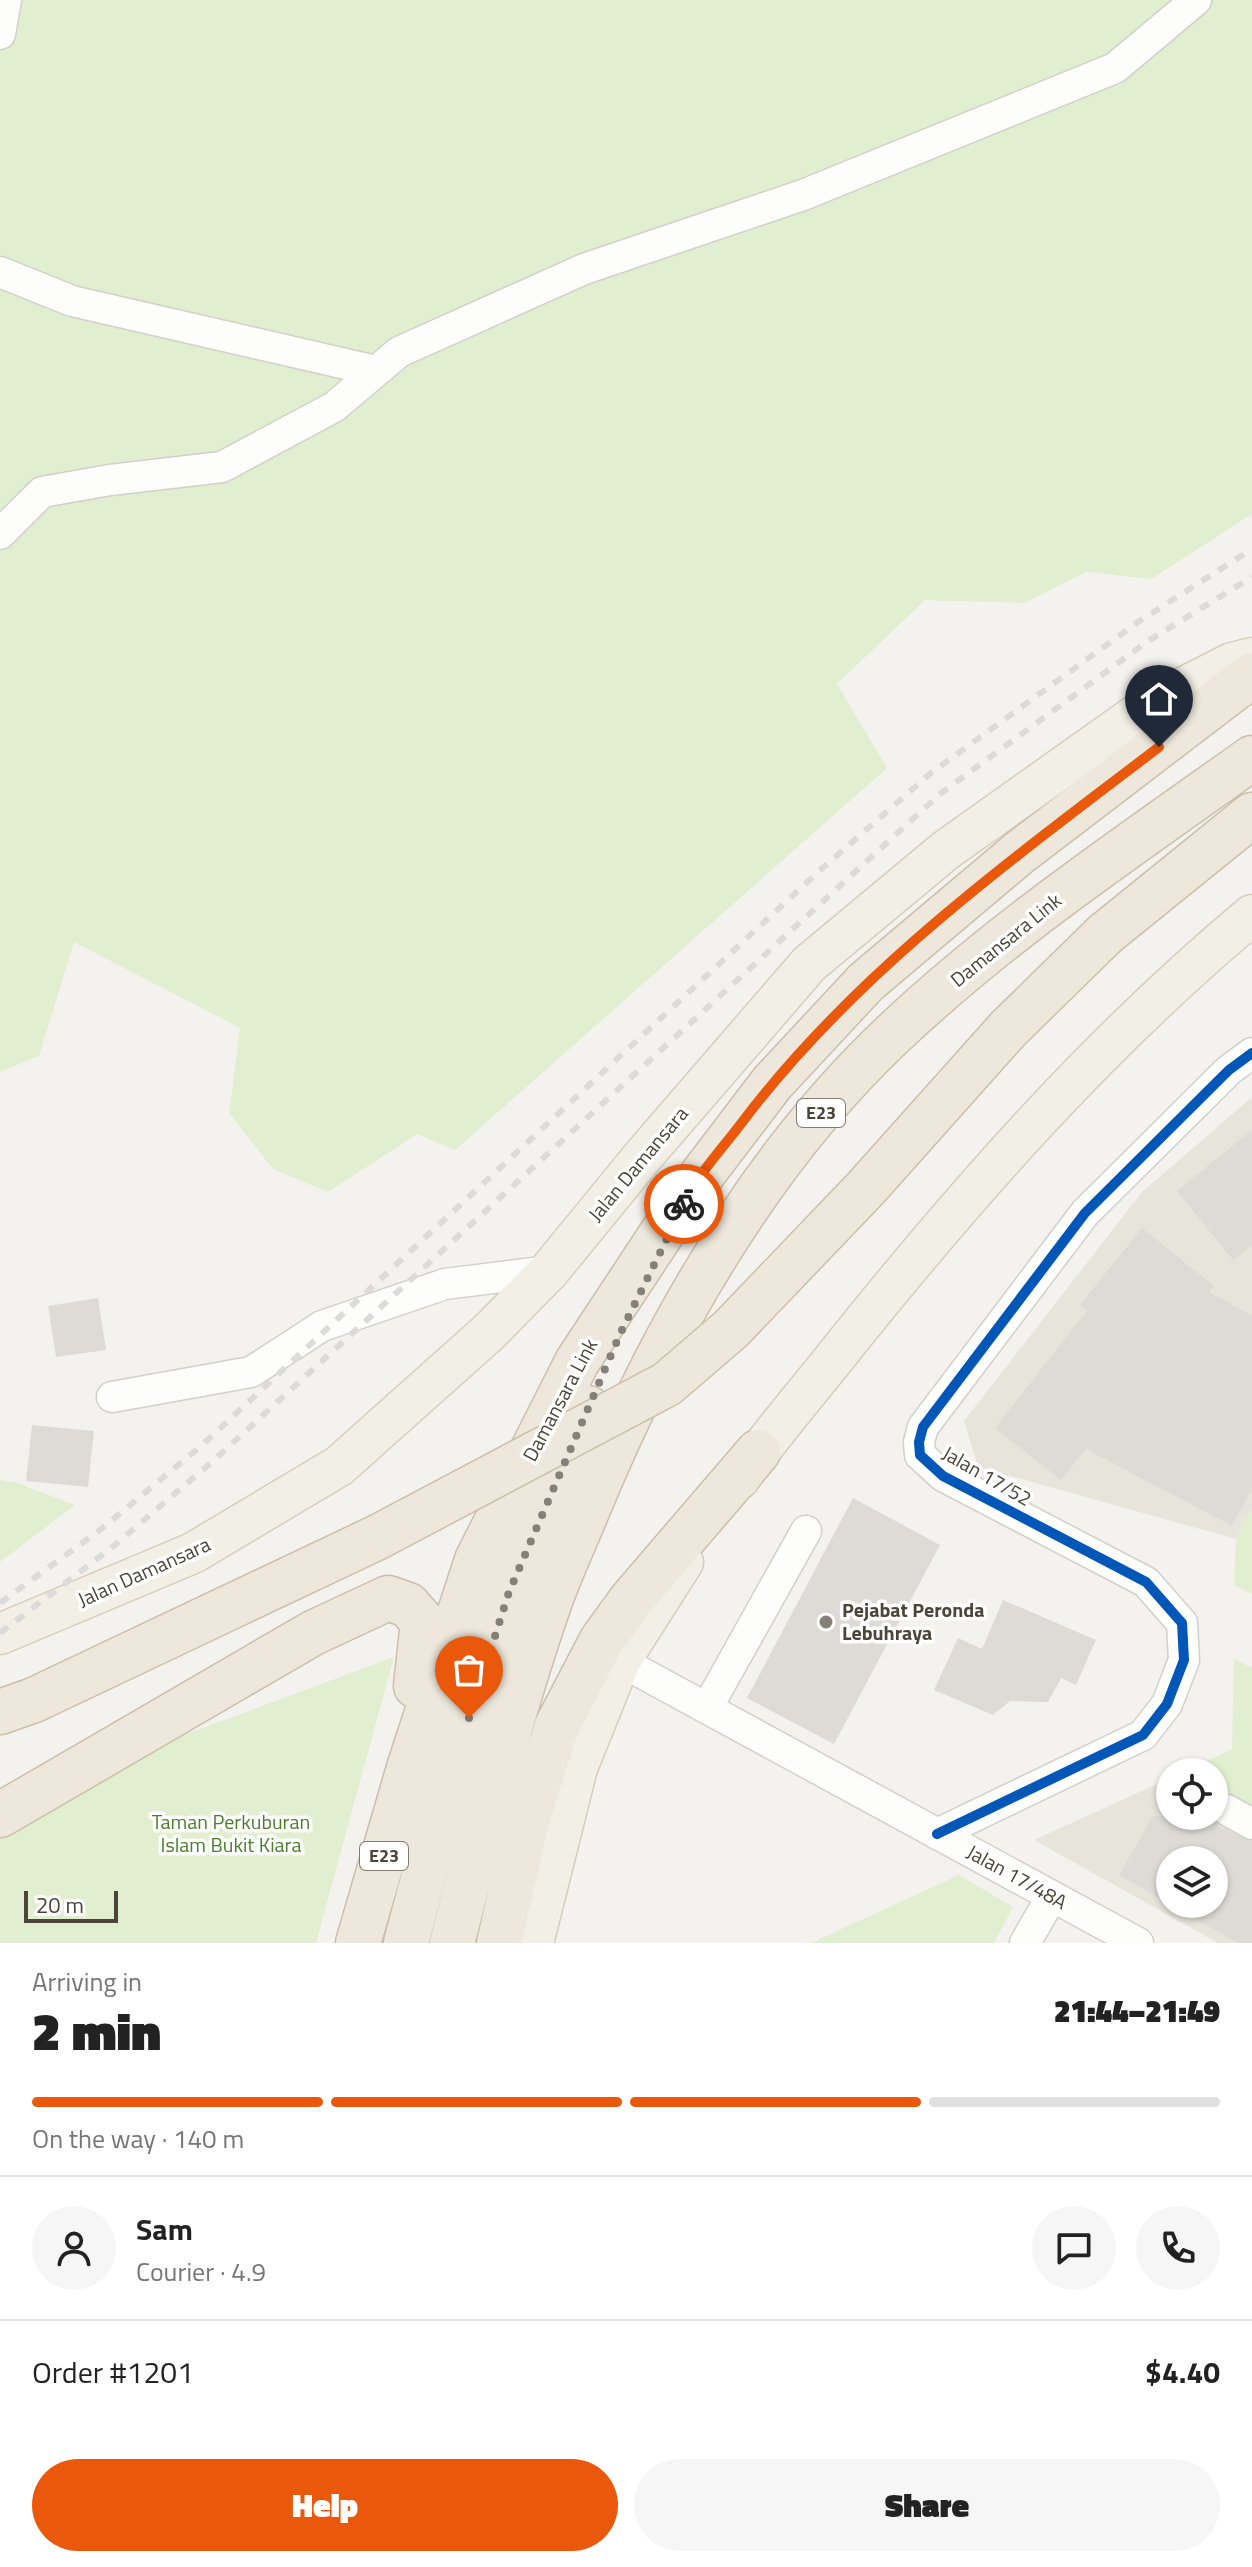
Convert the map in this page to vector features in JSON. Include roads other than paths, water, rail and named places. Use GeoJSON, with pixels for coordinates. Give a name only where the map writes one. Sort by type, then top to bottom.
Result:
{"type":"FeatureCollection","features":[{"type":"Feature","properties":{"kind":"highway","name":"Damansara Link"},"geometry":{"type":"LineString","coordinates":[[358,1943],[409,1768],[477,1560],[577,1362],[689,1192],[772,1083],[866,982],[1019,853],[1252,675]]}},
{"type":"Feature","properties":{"kind":"highway","name":"Damansara Link"},"geometry":{"type":"LineString","coordinates":[[452,1943],[491,1793],[551,1599],[624,1421],[711,1261],[801,1135],[892,1035],[1041,908],[1252,758]]}},
{"type":"Feature","properties":{"kind":"highway"},"geometry":{"type":"LineString","coordinates":[[17,1706],[378,1537],[667,1384],[731,1329],[866,1188],[1008,1029],[1105,934],[1252,815]]}},
{"type":"Feature","properties":{"kind":"highway"},"geometry":{"type":"LineString","coordinates":[[406,1943],[450,1778],[509,1592],[621,1332],[689,1192]]}},
{"type":"Feature","properties":{"kind":"highway"},"geometry":{"type":"LineString","coordinates":[[499,1943],[528,1817],[557,1726],[602,1640],[631,1600],[758,1452]]}},
{"type":"Feature","properties":{"kind":"highway"},"geometry":{"type":"LineString","coordinates":[[0,1815],[313,1633],[388,1598],[408,1605],[423,1622],[409,1768]]}},
{"type":"Feature","properties":{"kind":"main road","name":"Jalan Damansara"},"geometry":{"type":"LineString","coordinates":[[0,1634],[193,1553],[339,1466],[489,1332],[549,1271],[644,1155],[809,964],[946,850],[1153,703],[1232,663],[1252,658]]}},
{"type":"Feature","properties":{"kind":"main road"},"geometry":{"type":"LineString","coordinates":[[533,1943],[577,1768],[620,1661],[718,1508],[758,1452],[916,1257],[1066,1088],[1195,962],[1252,915]]}},
{"type":"Feature","properties":{"kind":"street"},"geometry":{"type":"LineString","coordinates":[[0,34],[6,0]]}},
{"type":"Feature","properties":{"kind":"street"},"geometry":{"type":"LineString","coordinates":[[0,534],[42,492],[110,480],[222,467],[334,407],[399,352],[584,269],[803,195],[1115,68],[1196,0]]}},
{"type":"Feature","properties":{"kind":"street"},"geometry":{"type":"LineString","coordinates":[[0,272],[72,301],[376,371]]}},
{"type":"Feature","properties":{"kind":"street","name":"Jalan 17/52"},"geometry":{"type":"LineString","coordinates":[[937,1834],[1143,1735],[1167,1704],[1184,1660],[1182,1623],[1146,1582],[943,1476],[920,1455],[923,1427],[1085,1213],[1229,1070],[1252,1053]]}},
{"type":"Feature","properties":{"kind":"street"},"geometry":{"type":"LineString","coordinates":[[112,1397],[251,1372],[322,1326],[445,1284],[549,1271]]}},
{"type":"Feature","properties":{"kind":"street"},"geometry":{"type":"LineString","coordinates":[[707,1708],[806,1531]]}},
{"type":"Feature","properties":{"kind":"street","name":"Jalan 17/48A"},"geometry":{"type":"LineString","coordinates":[[620,1661],[1138,1943]]}},
{"type":"Feature","properties":{"kind":"street"},"geometry":{"type":"LineString","coordinates":[[1025,1943],[1052,1896]]}},
{"type":"Feature","properties":{"kind":"railway"},"geometry":{"type":"LineString","coordinates":[[0,1603],[100,1530],[201,1446],[818,872],[931,773],[1138,622],[1252,549]]}},
{"type":"Feature","properties":{"kind":"railway"},"geometry":{"type":"LineString","coordinates":[[0,1633],[110,1549],[212,1462],[940,794],[1148,641],[1252,577]]}},
{"type":"Feature","properties":{"kind":"place","name":"Pejabat Peronda Lebuhraya"},"geometry":{"type":"Point","coordinates":[826,1622]}},
{"type":"Feature","properties":{"kind":"park label","name":"Taman Perkuburan Islam Bukit Kiara"},"geometry":{"type":"Point","coordinates":[231,1834]}}]}
